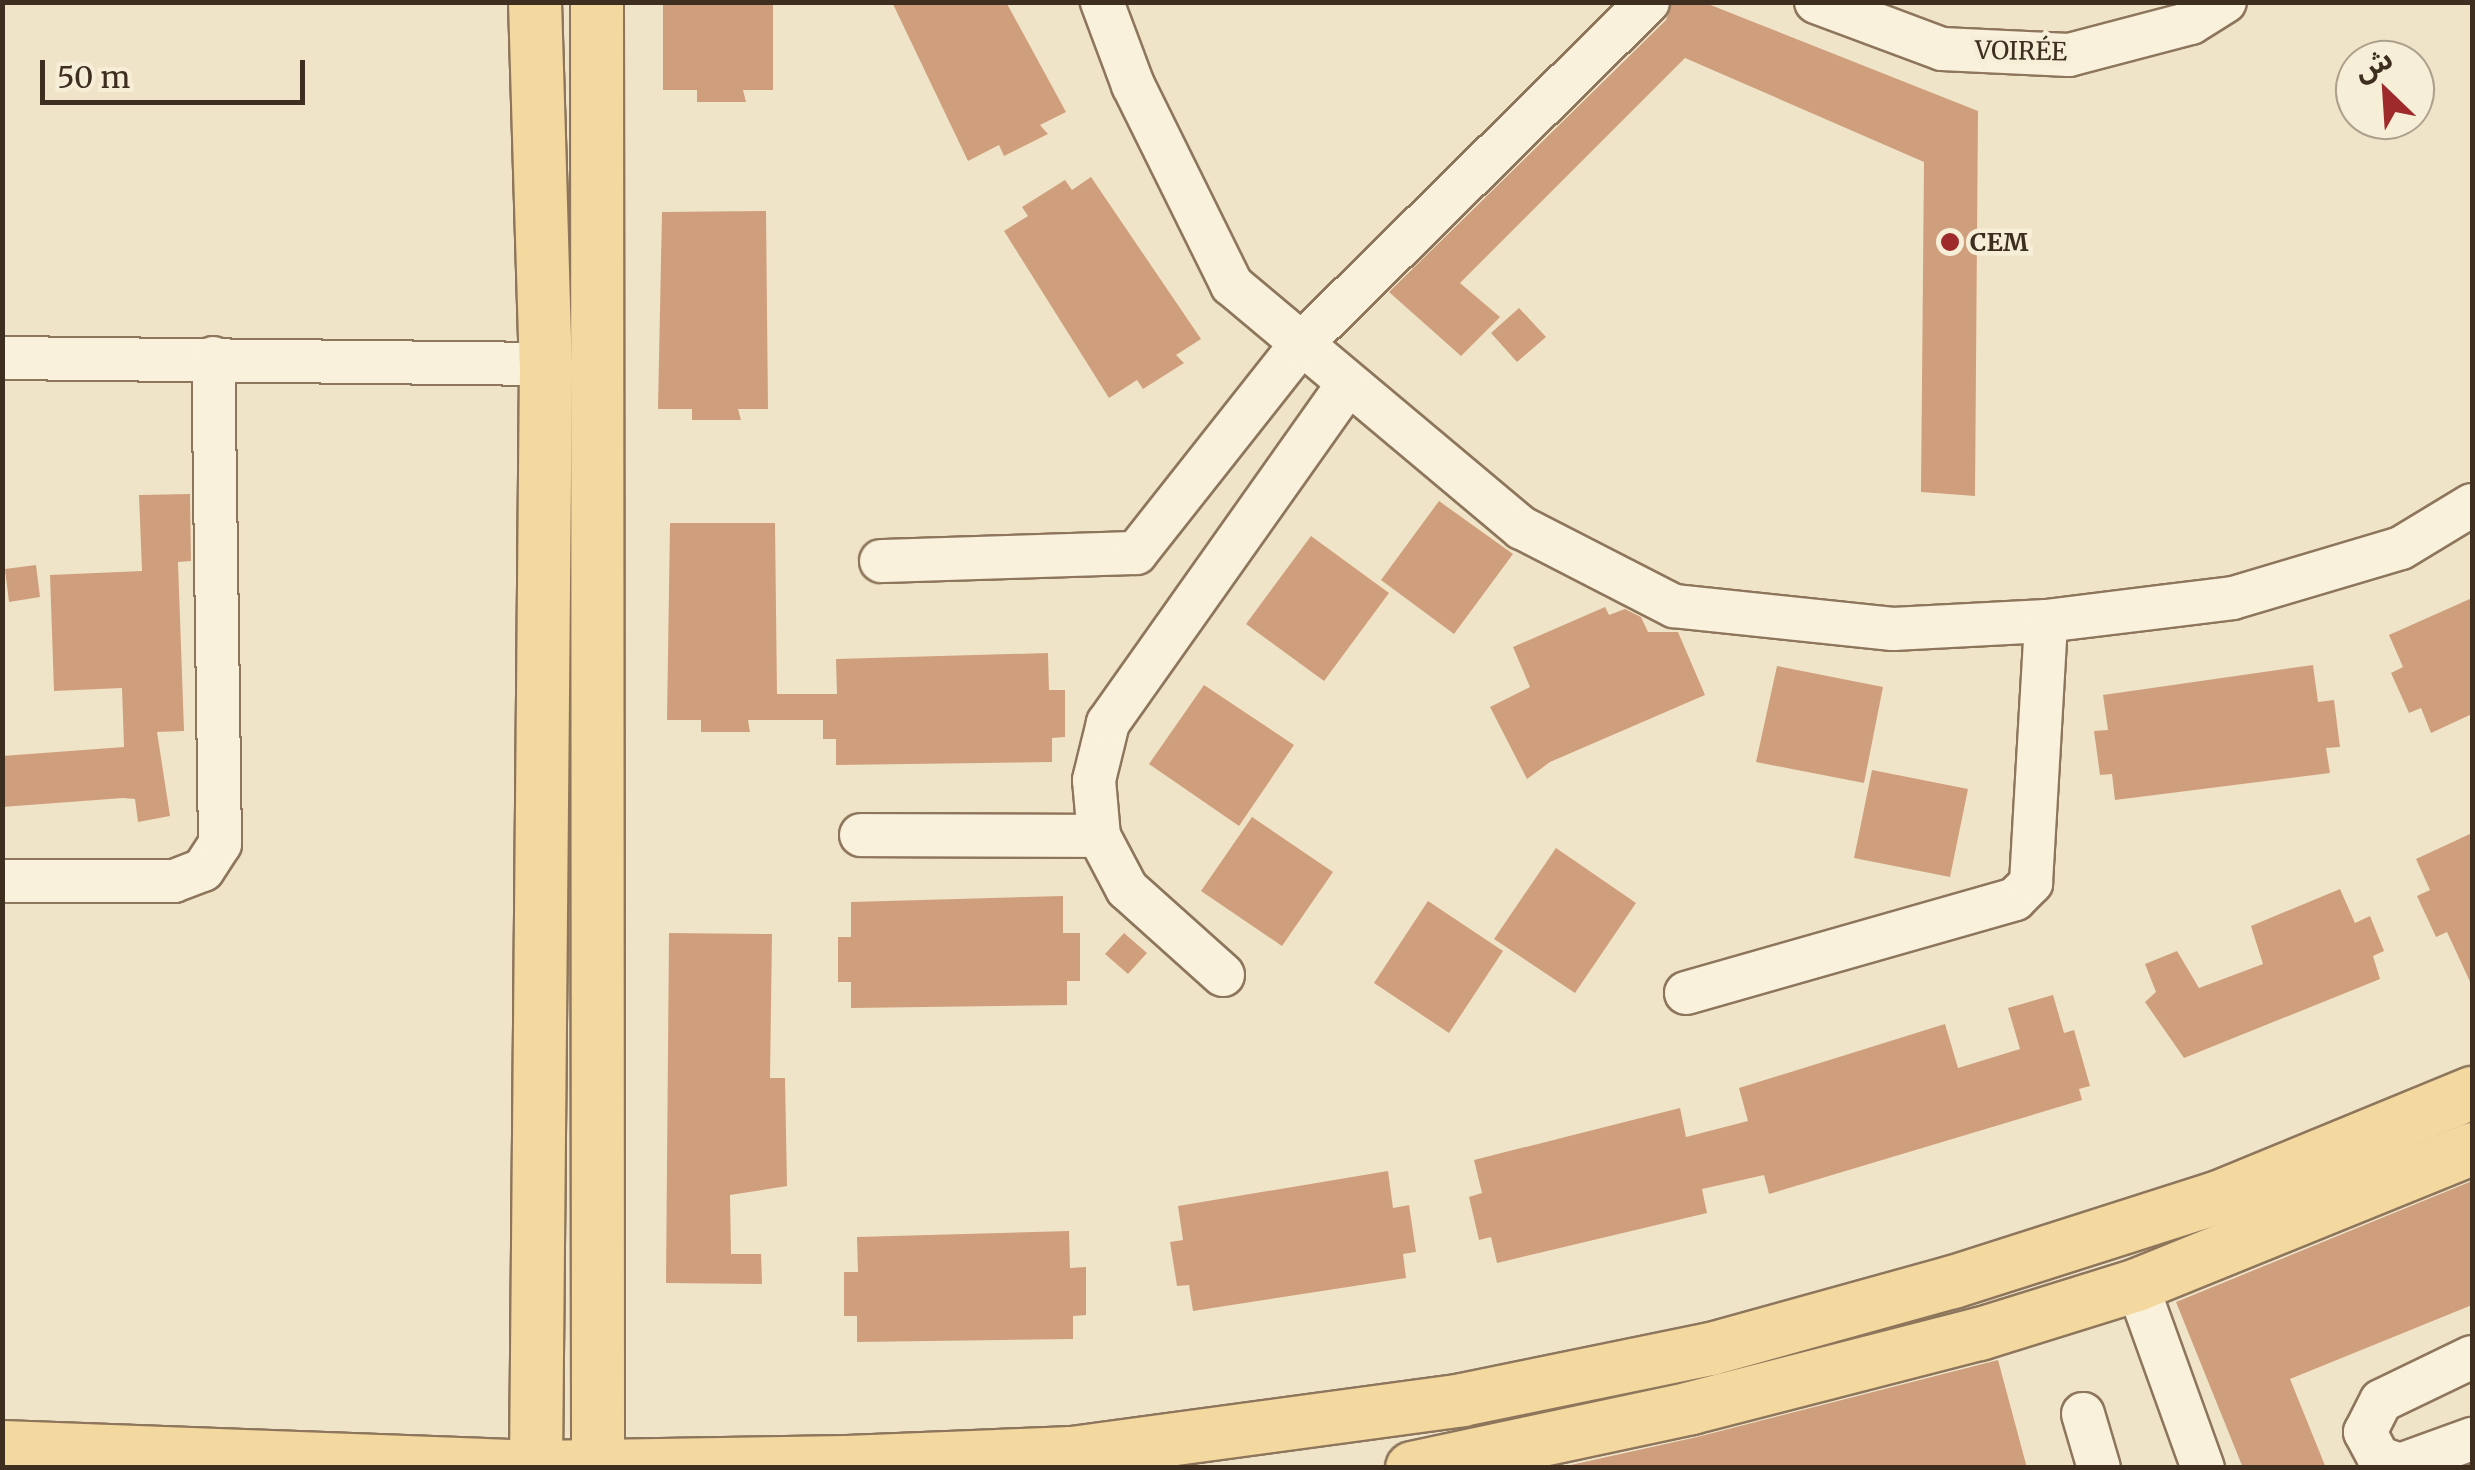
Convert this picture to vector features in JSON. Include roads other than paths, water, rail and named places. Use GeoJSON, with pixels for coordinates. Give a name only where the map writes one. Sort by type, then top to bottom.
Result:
{"type":"FeatureCollection","features":[{"type":"Feature","properties":{"kind":"main road"},"geometry":{"type":"LineString","coordinates":[[535,2],[546,364],[536,1467]]}},
{"type":"Feature","properties":{"kind":"main road"},"geometry":{"type":"LineString","coordinates":[[597,2],[598,1467]]}},
{"type":"Feature","properties":{"kind":"main road"},"geometry":{"type":"LineString","coordinates":[[2,1447],[536,1467],[1072,1453],[1482,1396],[1711,1348],[1952,1282],[2218,1198],[2472,1094]]}},
{"type":"Feature","properties":{"kind":"main road"},"geometry":{"type":"LineString","coordinates":[[1412,1468],[1691,1408],[1980,1334],[2138,1285],[2472,1149]]}},
{"type":"Feature","properties":{"kind":"street"},"geometry":{"type":"LineString","coordinates":[[1102,2],[1133,85],[1232,285],[1347,386],[1522,528],[1674,606],[1893,629],[2046,621],[2232,598],[2400,548],[2472,505]]}},
{"type":"Feature","properties":{"kind":"street"},"geometry":{"type":"LineString","coordinates":[[881,560],[1136,553],[1300,345],[1648,2]]}},
{"type":"Feature","properties":{"kind":"street","name":"VOIRÉE"},"geometry":{"type":"LineString","coordinates":[[1816,2],[1942,49],[2068,55],[2191,23],[2225,2]]}},
{"type":"Feature","properties":{"kind":"street"},"geometry":{"type":"LineString","coordinates":[[2,358],[546,364]]}},
{"type":"Feature","properties":{"kind":"street"},"geometry":{"type":"LineString","coordinates":[[2,881],[174,881],[202,870],[220,844],[213,358]]}},
{"type":"Feature","properties":{"kind":"street"},"geometry":{"type":"LineString","coordinates":[[1223,975],[1126,889],[1099,836],[1094,780],[1108,722],[1347,386]]}},
{"type":"Feature","properties":{"kind":"street"},"geometry":{"type":"LineString","coordinates":[[1686,994],[2014,899],[2031,883],[2046,621]]}},
{"type":"Feature","properties":{"kind":"street"},"geometry":{"type":"LineString","coordinates":[[861,834],[1099,836]]}},
{"type":"Feature","properties":{"kind":"street"},"geometry":{"type":"LineString","coordinates":[[2138,1285],[2203,1468]]}},
{"type":"Feature","properties":{"kind":"street"},"geometry":{"type":"LineString","coordinates":[[2472,1357],[2381,1401],[2366,1432],[2379,1458],[2400,1465],[2472,1439]]}},
{"type":"Feature","properties":{"kind":"street"},"geometry":{"type":"LineString","coordinates":[[2084,1414],[2099,1468]]}},
{"type":"Feature","properties":{"kind":"place","name":"CEM"},"geometry":{"type":"Point","coordinates":[1950,242]}}]}
